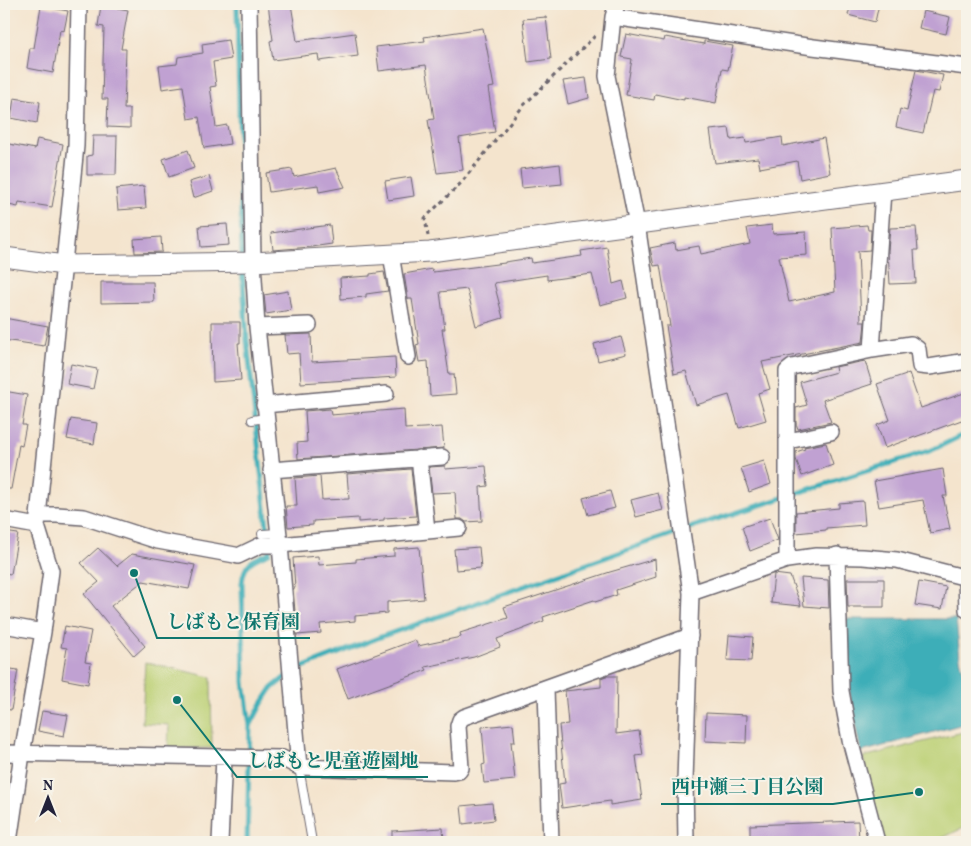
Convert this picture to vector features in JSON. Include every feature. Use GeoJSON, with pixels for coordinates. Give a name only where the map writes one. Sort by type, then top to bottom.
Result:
{"type":"FeatureCollection","features":[{"type":"Feature","properties":{"kind":"street"},"geometry":{"type":"LineString","coordinates":[[9,842],[51,571],[38,521],[76,146],[79,4]]}},
{"type":"Feature","properties":{"kind":"street"},"geometry":{"type":"LineString","coordinates":[[249,4],[244,262],[257,327],[260,416],[271,470],[271,539],[290,660],[299,767]]}},
{"type":"Feature","properties":{"kind":"street"},"geometry":{"type":"LineString","coordinates":[[686,842],[685,781],[691,593],[637,224],[607,76],[615,10],[813,47],[967,67]]}},
{"type":"Feature","properties":{"kind":"street"},"geometry":{"type":"LineString","coordinates":[[4,257],[64,266],[244,262],[430,252],[967,179]]}},
{"type":"Feature","properties":{"kind":"street"},"geometry":{"type":"LineString","coordinates":[[872,350],[883,191]]}},
{"type":"Feature","properties":{"kind":"street"},"geometry":{"type":"LineString","coordinates":[[391,254],[408,357]]}},
{"type":"Feature","properties":{"kind":"street"},"geometry":{"type":"LineString","coordinates":[[257,327],[309,325]]}},
{"type":"Feature","properties":{"kind":"street"},"geometry":{"type":"LineString","coordinates":[[787,560],[787,371],[792,366],[911,344],[918,349],[920,366],[929,367],[967,361]]}},
{"type":"Feature","properties":{"kind":"street"},"geometry":{"type":"LineString","coordinates":[[260,416],[386,394]]}},
{"type":"Feature","properties":{"kind":"street"},"geometry":{"type":"LineString","coordinates":[[788,441],[830,432]]}},
{"type":"Feature","properties":{"kind":"street"},"geometry":{"type":"LineString","coordinates":[[271,470],[442,457]]}},
{"type":"Feature","properties":{"kind":"street"},"geometry":{"type":"LineString","coordinates":[[419,458],[427,530]]}},
{"type":"Feature","properties":{"kind":"street"},"geometry":{"type":"LineString","coordinates":[[4,520],[38,521],[57,515],[84,517],[151,539],[238,556],[271,539],[459,528]]}},
{"type":"Feature","properties":{"kind":"street"},"geometry":{"type":"LineString","coordinates":[[691,593],[787,560],[837,555],[897,560],[967,576],[967,610]]}},
{"type":"Feature","properties":{"kind":"street"},"geometry":{"type":"LineString","coordinates":[[837,555],[841,691],[850,740],[877,842]]}},
{"type":"Feature","properties":{"kind":"street"},"geometry":{"type":"LineString","coordinates":[[4,625],[43,632]]}},
{"type":"Feature","properties":{"kind":"street"},"geometry":{"type":"LineString","coordinates":[[4,753],[282,758],[299,767],[454,772],[459,771],[461,768],[458,730],[460,720],[474,713],[546,689],[690,636]]}},
{"type":"Feature","properties":{"kind":"street"},"geometry":{"type":"LineString","coordinates":[[546,689],[550,842]]}},
{"type":"Feature","properties":{"kind":"street"},"geometry":{"type":"LineString","coordinates":[[220,842],[228,757]]}},
{"type":"Feature","properties":{"kind":"lane"},"geometry":{"type":"LineString","coordinates":[[299,767],[312,842]]}},
{"type":"Feature","properties":{"kind":"path"},"geometry":{"type":"LineString","coordinates":[[430,252],[425,218],[462,183],[524,105],[615,10]]}},
{"type":"Feature","properties":{"kind":"green space"},"geometry":{"type":"Polygon","coordinates":[[[145,662],[211,677],[212,748],[168,748],[169,725],[142,723],[145,662]]]}},
{"type":"Feature","properties":{"kind":"green space"},"geometry":{"type":"Polygon","coordinates":[[[967,731],[967,826],[934,842],[884,842],[863,757],[967,731]]]}},
{"type":"Feature","properties":{"kind":"water"},"geometry":{"type":"Polygon","coordinates":[[[845,619],[956,619],[960,658],[967,688],[967,723],[861,752],[846,665],[845,619]]]}},
{"type":"Feature","properties":{"kind":"building"},"geometry":{"type":"Polygon","coordinates":[[[268,4],[291,4],[297,41],[355,33],[358,56],[319,61],[318,54],[273,60],[270,41],[273,40],[268,4]]]}},
{"type":"Feature","properties":{"kind":"building"},"geometry":{"type":"Polygon","coordinates":[[[851,4],[879,4],[875,22],[848,15],[851,4]]]}},
{"type":"Feature","properties":{"kind":"building"},"geometry":{"type":"Polygon","coordinates":[[[101,5],[128,10],[121,49],[126,49],[124,109],[130,109],[130,128],[107,127],[108,99],[102,99],[104,27],[98,26],[101,5]]]}},
{"type":"Feature","properties":{"kind":"building"},"geometry":{"type":"Polygon","coordinates":[[[41,6],[68,11],[64,31],[60,30],[53,73],[27,68],[30,48],[34,48],[41,6]]]}},
{"type":"Feature","properties":{"kind":"building"},"geometry":{"type":"Polygon","coordinates":[[[923,11],[950,17],[946,34],[919,28],[923,11]]]}},
{"type":"Feature","properties":{"kind":"building"},"geometry":{"type":"Polygon","coordinates":[[[546,17],[551,59],[528,62],[523,19],[546,17]]]}},
{"type":"Feature","properties":{"kind":"building"},"geometry":{"type":"Polygon","coordinates":[[[483,28],[494,87],[488,88],[495,132],[459,138],[463,170],[437,173],[428,120],[434,119],[426,65],[379,71],[376,47],[425,41],[424,37],[483,28]]]}},
{"type":"Feature","properties":{"kind":"building"},"geometry":{"type":"Polygon","coordinates":[[[626,34],[664,41],[665,37],[704,44],[704,41],[733,46],[728,70],[722,69],[716,103],[684,97],[684,100],[655,94],[654,100],[626,95],[632,59],[621,57],[626,34]]]}},
{"type":"Feature","properties":{"kind":"building"},"geometry":{"type":"Polygon","coordinates":[[[228,40],[231,59],[213,62],[216,86],[210,87],[216,127],[227,125],[230,144],[204,148],[199,117],[188,119],[183,86],[162,89],[159,66],[177,64],[178,57],[203,53],[202,44],[228,40]]]}},
{"type":"Feature","properties":{"kind":"building"},"geometry":{"type":"Polygon","coordinates":[[[916,70],[943,75],[939,92],[933,91],[923,133],[896,127],[900,109],[907,111],[916,70]]]}},
{"type":"Feature","properties":{"kind":"building"},"geometry":{"type":"Polygon","coordinates":[[[586,78],[589,98],[568,104],[563,81],[586,78]]]}},
{"type":"Feature","properties":{"kind":"building"},"geometry":{"type":"Polygon","coordinates":[[[14,98],[40,102],[37,123],[11,118],[14,98]]]}},
{"type":"Feature","properties":{"kind":"building"},"geometry":{"type":"Polygon","coordinates":[[[729,128],[731,140],[745,138],[746,143],[782,137],[783,146],[824,138],[830,173],[800,179],[797,161],[760,168],[758,158],[715,163],[710,130],[729,128]]]}},
{"type":"Feature","properties":{"kind":"building"},"geometry":{"type":"Polygon","coordinates":[[[93,136],[117,136],[116,175],[87,175],[87,156],[92,155],[93,136]]]}},
{"type":"Feature","properties":{"kind":"building"},"geometry":{"type":"Polygon","coordinates":[[[37,139],[63,144],[52,207],[19,202],[18,207],[4,204],[4,143],[35,149],[37,139]]]}},
{"type":"Feature","properties":{"kind":"building"},"geometry":{"type":"Polygon","coordinates":[[[188,150],[194,168],[169,177],[163,159],[188,150]]]}},
{"type":"Feature","properties":{"kind":"building"},"geometry":{"type":"Polygon","coordinates":[[[560,164],[562,184],[522,188],[520,169],[560,164]]]}},
{"type":"Feature","properties":{"kind":"building"},"geometry":{"type":"Polygon","coordinates":[[[336,168],[345,187],[319,192],[318,185],[269,192],[266,173],[292,169],[294,177],[336,168]]]}},
{"type":"Feature","properties":{"kind":"building"},"geometry":{"type":"Polygon","coordinates":[[[209,176],[213,191],[193,198],[189,182],[209,176]]]}},
{"type":"Feature","properties":{"kind":"building"},"geometry":{"type":"Polygon","coordinates":[[[411,177],[414,196],[388,200],[385,181],[411,177]]]}},
{"type":"Feature","properties":{"kind":"building"},"geometry":{"type":"Polygon","coordinates":[[[144,186],[146,208],[118,210],[116,189],[144,186]]]}},
{"type":"Feature","properties":{"kind":"building"},"geometry":{"type":"Polygon","coordinates":[[[227,224],[229,245],[201,247],[199,226],[227,224]]]}},
{"type":"Feature","properties":{"kind":"building"},"geometry":{"type":"Polygon","coordinates":[[[330,225],[332,244],[273,250],[271,233],[330,225]]]}},
{"type":"Feature","properties":{"kind":"building"},"geometry":{"type":"Polygon","coordinates":[[[772,225],[773,234],[806,232],[807,255],[779,257],[789,302],[835,292],[832,228],[867,225],[868,230],[871,230],[870,250],[858,251],[861,322],[865,322],[863,342],[762,362],[770,389],[758,393],[766,420],[739,428],[729,395],[696,405],[686,371],[674,374],[666,326],[670,326],[660,265],[654,266],[650,248],[675,243],[676,250],[699,246],[701,254],[750,244],[747,228],[772,225]]]}},
{"type":"Feature","properties":{"kind":"building"},"geometry":{"type":"Polygon","coordinates":[[[916,227],[918,250],[914,250],[916,283],[890,284],[888,251],[890,228],[916,227]]]}},
{"type":"Feature","properties":{"kind":"building"},"geometry":{"type":"Polygon","coordinates":[[[161,237],[162,252],[135,253],[134,239],[161,237]]]}},
{"type":"Feature","properties":{"kind":"building"},"geometry":{"type":"Polygon","coordinates":[[[607,247],[613,284],[623,281],[627,298],[600,305],[592,274],[547,280],[547,275],[494,283],[503,318],[476,326],[467,289],[440,292],[445,329],[442,329],[449,374],[454,374],[456,394],[430,396],[428,361],[419,362],[416,345],[419,344],[412,299],[408,299],[404,274],[432,269],[433,272],[505,263],[531,258],[532,263],[582,256],[581,251],[607,247]]]}},
{"type":"Feature","properties":{"kind":"building"},"geometry":{"type":"Polygon","coordinates":[[[384,272],[388,291],[366,294],[366,297],[341,299],[340,278],[370,276],[370,274],[384,272]]]}},
{"type":"Feature","properties":{"kind":"building"},"geometry":{"type":"Polygon","coordinates":[[[101,282],[153,282],[154,302],[101,303],[101,282]]]}},
{"type":"Feature","properties":{"kind":"building"},"geometry":{"type":"Polygon","coordinates":[[[288,291],[291,310],[266,314],[264,295],[288,291]]]}},
{"type":"Feature","properties":{"kind":"building"},"geometry":{"type":"Polygon","coordinates":[[[4,318],[48,326],[44,346],[4,340],[4,318]]]}},
{"type":"Feature","properties":{"kind":"building"},"geometry":{"type":"Polygon","coordinates":[[[212,322],[240,322],[240,343],[238,343],[241,380],[213,382],[212,322]]]}},
{"type":"Feature","properties":{"kind":"building"},"geometry":{"type":"Polygon","coordinates":[[[311,334],[312,362],[395,357],[396,377],[301,383],[299,353],[287,354],[285,335],[311,334]]]}},
{"type":"Feature","properties":{"kind":"building"},"geometry":{"type":"Polygon","coordinates":[[[621,337],[626,354],[598,361],[594,344],[621,337]]]}},
{"type":"Feature","properties":{"kind":"building"},"geometry":{"type":"Polygon","coordinates":[[[865,361],[872,384],[823,400],[831,422],[798,429],[796,408],[807,405],[800,382],[836,372],[835,367],[865,361]]]}},
{"type":"Feature","properties":{"kind":"building"},"geometry":{"type":"Polygon","coordinates":[[[71,364],[97,369],[93,389],[67,384],[71,364]]]}},
{"type":"Feature","properties":{"kind":"building"},"geometry":{"type":"Polygon","coordinates":[[[909,373],[921,408],[967,392],[967,418],[885,448],[877,425],[890,420],[877,384],[909,373]]]}},
{"type":"Feature","properties":{"kind":"building"},"geometry":{"type":"Polygon","coordinates":[[[4,391],[27,395],[22,425],[26,425],[22,446],[19,445],[11,489],[4,489],[4,391]]]}},
{"type":"Feature","properties":{"kind":"building"},"geometry":{"type":"Polygon","coordinates":[[[330,409],[331,415],[404,409],[405,429],[442,427],[444,448],[298,459],[297,443],[307,442],[305,411],[330,409]]]}},
{"type":"Feature","properties":{"kind":"building"},"geometry":{"type":"Polygon","coordinates":[[[71,419],[97,423],[94,444],[67,439],[71,419]]]}},
{"type":"Feature","properties":{"kind":"building"},"geometry":{"type":"Polygon","coordinates":[[[826,443],[833,465],[802,476],[796,459],[796,452],[805,449],[804,447],[826,443]]]}},
{"type":"Feature","properties":{"kind":"building"},"geometry":{"type":"Polygon","coordinates":[[[764,461],[771,484],[749,492],[741,468],[764,461]]]}},
{"type":"Feature","properties":{"kind":"building"},"geometry":{"type":"Polygon","coordinates":[[[445,466],[445,469],[486,466],[488,486],[480,487],[482,521],[466,522],[462,519],[457,519],[455,492],[432,493],[429,467],[445,466]]]}},
{"type":"Feature","properties":{"kind":"building"},"geometry":{"type":"Polygon","coordinates":[[[411,469],[416,516],[358,522],[358,518],[313,521],[313,525],[288,527],[286,506],[297,506],[295,478],[320,476],[322,500],[349,499],[347,474],[411,469]]]}},
{"type":"Feature","properties":{"kind":"building"},"geometry":{"type":"Polygon","coordinates":[[[943,469],[947,496],[943,496],[950,529],[930,533],[923,500],[879,507],[874,481],[943,469]]]}},
{"type":"Feature","properties":{"kind":"building"},"geometry":{"type":"Polygon","coordinates":[[[610,491],[615,508],[588,515],[583,498],[610,491]]]}},
{"type":"Feature","properties":{"kind":"building"},"geometry":{"type":"Polygon","coordinates":[[[658,493],[663,510],[636,517],[631,500],[658,493]]]}},
{"type":"Feature","properties":{"kind":"building"},"geometry":{"type":"Polygon","coordinates":[[[863,501],[865,525],[826,528],[826,530],[796,533],[796,512],[839,508],[839,503],[863,501]]]}},
{"type":"Feature","properties":{"kind":"building"},"geometry":{"type":"Polygon","coordinates":[[[770,518],[778,540],[750,551],[742,527],[770,518]]]}},
{"type":"Feature","properties":{"kind":"building"},"geometry":{"type":"Polygon","coordinates":[[[4,532],[18,534],[11,574],[4,573],[4,532]]]}},
{"type":"Feature","properties":{"kind":"building"},"geometry":{"type":"Polygon","coordinates":[[[419,547],[424,599],[387,602],[387,613],[355,616],[355,621],[320,624],[321,633],[297,635],[293,588],[295,588],[293,558],[318,556],[319,565],[356,562],[356,559],[394,556],[394,549],[419,547]]]}},
{"type":"Feature","properties":{"kind":"building"},"geometry":{"type":"Polygon","coordinates":[[[479,547],[481,568],[456,570],[454,549],[479,547]]]}},
{"type":"Feature","properties":{"kind":"building"},"geometry":{"type":"Polygon","coordinates":[[[98,548],[117,566],[132,554],[195,565],[189,589],[143,581],[111,606],[145,646],[134,656],[84,594],[99,582],[81,563],[98,548]]]}},
{"type":"Feature","properties":{"kind":"building"},"geometry":{"type":"Polygon","coordinates":[[[655,559],[656,577],[616,590],[617,595],[595,602],[594,600],[543,617],[544,621],[497,639],[500,647],[474,657],[425,667],[427,670],[348,699],[337,669],[415,640],[418,646],[461,637],[460,633],[508,618],[504,607],[655,559]]]}},
{"type":"Feature","properties":{"kind":"building"},"geometry":{"type":"Polygon","coordinates":[[[774,574],[790,576],[801,606],[771,603],[774,574]]]}},
{"type":"Feature","properties":{"kind":"building"},"geometry":{"type":"Polygon","coordinates":[[[801,578],[828,580],[829,608],[804,606],[801,578]]]}},
{"type":"Feature","properties":{"kind":"building"},"geometry":{"type":"Polygon","coordinates":[[[847,579],[884,579],[884,607],[848,607],[847,579]]]}},
{"type":"Feature","properties":{"kind":"building"},"geometry":{"type":"Polygon","coordinates":[[[919,582],[946,587],[942,609],[915,605],[919,582]]]}},
{"type":"Feature","properties":{"kind":"building"},"geometry":{"type":"Polygon","coordinates":[[[65,626],[91,631],[85,662],[91,663],[88,684],[62,679],[67,648],[61,647],[65,626]]]}},
{"type":"Feature","properties":{"kind":"building"},"geometry":{"type":"Polygon","coordinates":[[[729,635],[753,637],[751,661],[727,660],[729,635]]]}},
{"type":"Feature","properties":{"kind":"building"},"geometry":{"type":"Polygon","coordinates":[[[4,668],[18,670],[11,710],[4,709],[4,668]]]}},
{"type":"Feature","properties":{"kind":"building"},"geometry":{"type":"Polygon","coordinates":[[[617,676],[616,734],[639,731],[643,755],[636,756],[642,800],[610,805],[610,801],[562,808],[559,784],[565,783],[559,725],[568,724],[565,691],[601,687],[601,678],[617,676]]]}},
{"type":"Feature","properties":{"kind":"building"},"geometry":{"type":"Polygon","coordinates":[[[42,711],[68,715],[64,736],[38,731],[42,711]]]}},
{"type":"Feature","properties":{"kind":"building"},"geometry":{"type":"Polygon","coordinates":[[[706,713],[747,715],[746,743],[705,741],[706,713]]]}},
{"type":"Feature","properties":{"kind":"building"},"geometry":{"type":"Polygon","coordinates":[[[513,724],[515,742],[511,742],[515,780],[484,783],[482,765],[485,764],[482,727],[513,724]]]}},
{"type":"Feature","properties":{"kind":"building"},"geometry":{"type":"Polygon","coordinates":[[[492,803],[494,820],[463,824],[461,806],[492,803]]]}},
{"type":"Feature","properties":{"kind":"building"},"geometry":{"type":"Polygon","coordinates":[[[858,821],[859,842],[750,842],[750,825],[858,821]]]}},
{"type":"Feature","properties":{"kind":"building"},"geometry":{"type":"Polygon","coordinates":[[[443,828],[444,842],[392,842],[392,831],[443,828]]]}},
{"type":"Feature","properties":{"kind":"waterway"},"geometry":{"type":"LineString","coordinates":[[237,4],[242,258]]}},
{"type":"Feature","properties":{"kind":"waterway"},"geometry":{"type":"LineString","coordinates":[[242,266],[247,341],[268,537]]}},
{"type":"Feature","properties":{"kind":"waterway"},"geometry":{"type":"LineString","coordinates":[[250,726],[272,688],[293,671],[383,636],[698,525],[932,450],[967,433]]}},
{"type":"Feature","properties":{"kind":"waterway"},"geometry":{"type":"LineString","coordinates":[[247,842],[250,726],[244,682],[242,583],[243,576],[250,563],[269,553],[269,548]]}},
{"type":"Feature","properties":{"kind":"place","name":"しばもと保育園"},"geometry":{"type":"Point","coordinates":[134,573]}},
{"type":"Feature","properties":{"kind":"place","name":"しばもと児童遊園地"},"geometry":{"type":"Point","coordinates":[177,700]}},
{"type":"Feature","properties":{"kind":"place","name":"西中瀬三丁目公園"},"geometry":{"type":"Point","coordinates":[919,792]}}]}
